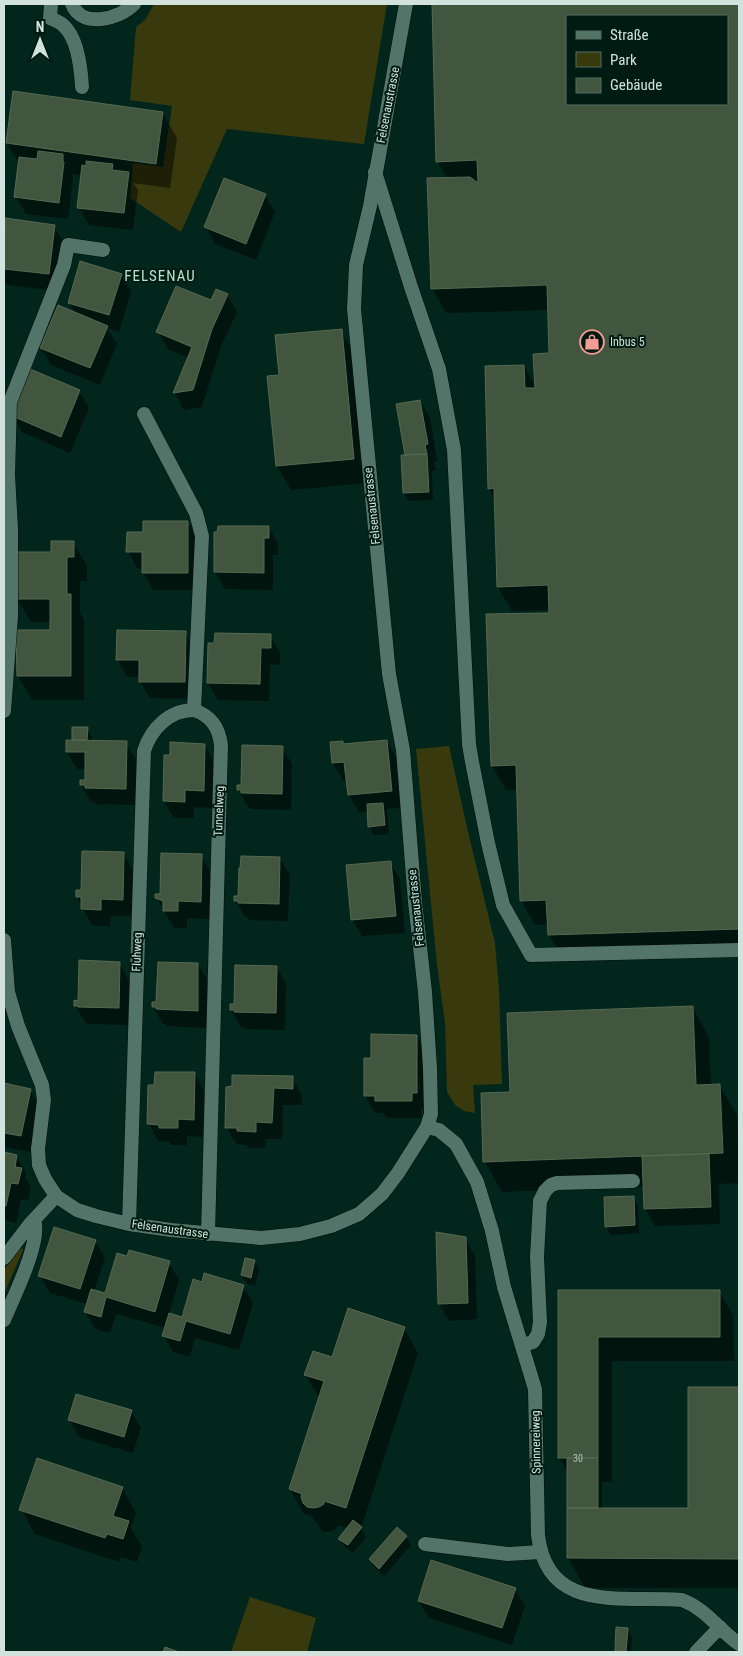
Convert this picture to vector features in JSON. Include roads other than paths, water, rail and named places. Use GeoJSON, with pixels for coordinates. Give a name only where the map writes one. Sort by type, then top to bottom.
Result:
{"type":"FeatureCollection","features":[{"type":"Feature","properties":{"kind":"street"},"geometry":{"type":"LineString","coordinates":[[51,4],[50,18],[64,26],[76,49],[80,64],[82,87]]}},
{"type":"Feature","properties":{"kind":"street"},"geometry":{"type":"LineString","coordinates":[[72,4],[74,10],[84,16],[95,19],[108,19],[120,15],[134,4]]}},
{"type":"Feature","properties":{"kind":"street","name":"Felsenaustrasse"},"geometry":{"type":"LineString","coordinates":[[4,940],[8,992],[18,1026],[42,1085],[44,1100],[38,1149],[39,1165],[56,1196],[77,1210],[129,1224],[208,1234],[261,1238],[324,1228],[347,1220],[369,1206],[382,1194],[398,1173],[427,1127],[431,1114],[425,992],[415,902],[403,750],[389,674],[354,316],[356,265],[376,172],[406,4]]}},
{"type":"Feature","properties":{"kind":"street"},"geometry":{"type":"LineString","coordinates":[[376,172],[411,287],[439,370],[454,450],[469,744],[502,905],[531,955],[739,950]]}},
{"type":"Feature","properties":{"kind":"street"},"geometry":{"type":"LineString","coordinates":[[4,711],[11,616],[11,530],[8,475],[10,402],[64,265],[68,245],[103,250]]}},
{"type":"Feature","properties":{"kind":"street"},"geometry":{"type":"LineString","coordinates":[[144,414],[196,513],[202,536],[194,710]]}},
{"type":"Feature","properties":{"kind":"street","name":"Fluhweg"},"geometry":{"type":"LineString","coordinates":[[129,1224],[144,751],[147,740],[161,723],[177,713],[185,710],[194,710]]}},
{"type":"Feature","properties":{"kind":"street","name":"Tunnelweg"},"geometry":{"type":"LineString","coordinates":[[194,710],[204,713],[211,719],[220,734],[221,745],[208,1234]]}},
{"type":"Feature","properties":{"kind":"street","name":"Spinnereiweg"},"geometry":{"type":"LineString","coordinates":[[427,1127],[439,1130],[456,1144],[477,1182],[492,1231],[504,1286],[535,1389],[538,1535],[540,1552],[544,1563],[558,1580],[568,1588],[579,1593],[607,1598],[682,1600],[702,1610],[739,1644]]}},
{"type":"Feature","properties":{"kind":"street"},"geometry":{"type":"LineString","coordinates":[[523,1345],[533,1342],[538,1334],[540,1322],[537,1257],[538,1221],[540,1201],[545,1191],[551,1185],[557,1183],[633,1181]]}},
{"type":"Feature","properties":{"kind":"street"},"geometry":{"type":"LineString","coordinates":[[4,1258],[56,1196]]}},
{"type":"Feature","properties":{"kind":"street"},"geometry":{"type":"LineString","coordinates":[[4,1320],[32,1250],[36,1226],[34,1220]]}},
{"type":"Feature","properties":{"kind":"street"},"geometry":{"type":"LineString","coordinates":[[425,1544],[508,1554],[540,1552]]}},
{"type":"Feature","properties":{"kind":"street"},"geometry":{"type":"LineString","coordinates":[[696,1652],[720,1627]]}},
{"type":"Feature","properties":{"kind":"place","name":"Inbus 5"},"geometry":{"type":"Point","coordinates":[592,342]}},
{"type":"Feature","properties":{"kind":"district","name":"FELSENAU"},"geometry":{"type":"Point","coordinates":[160,276]}}]}
